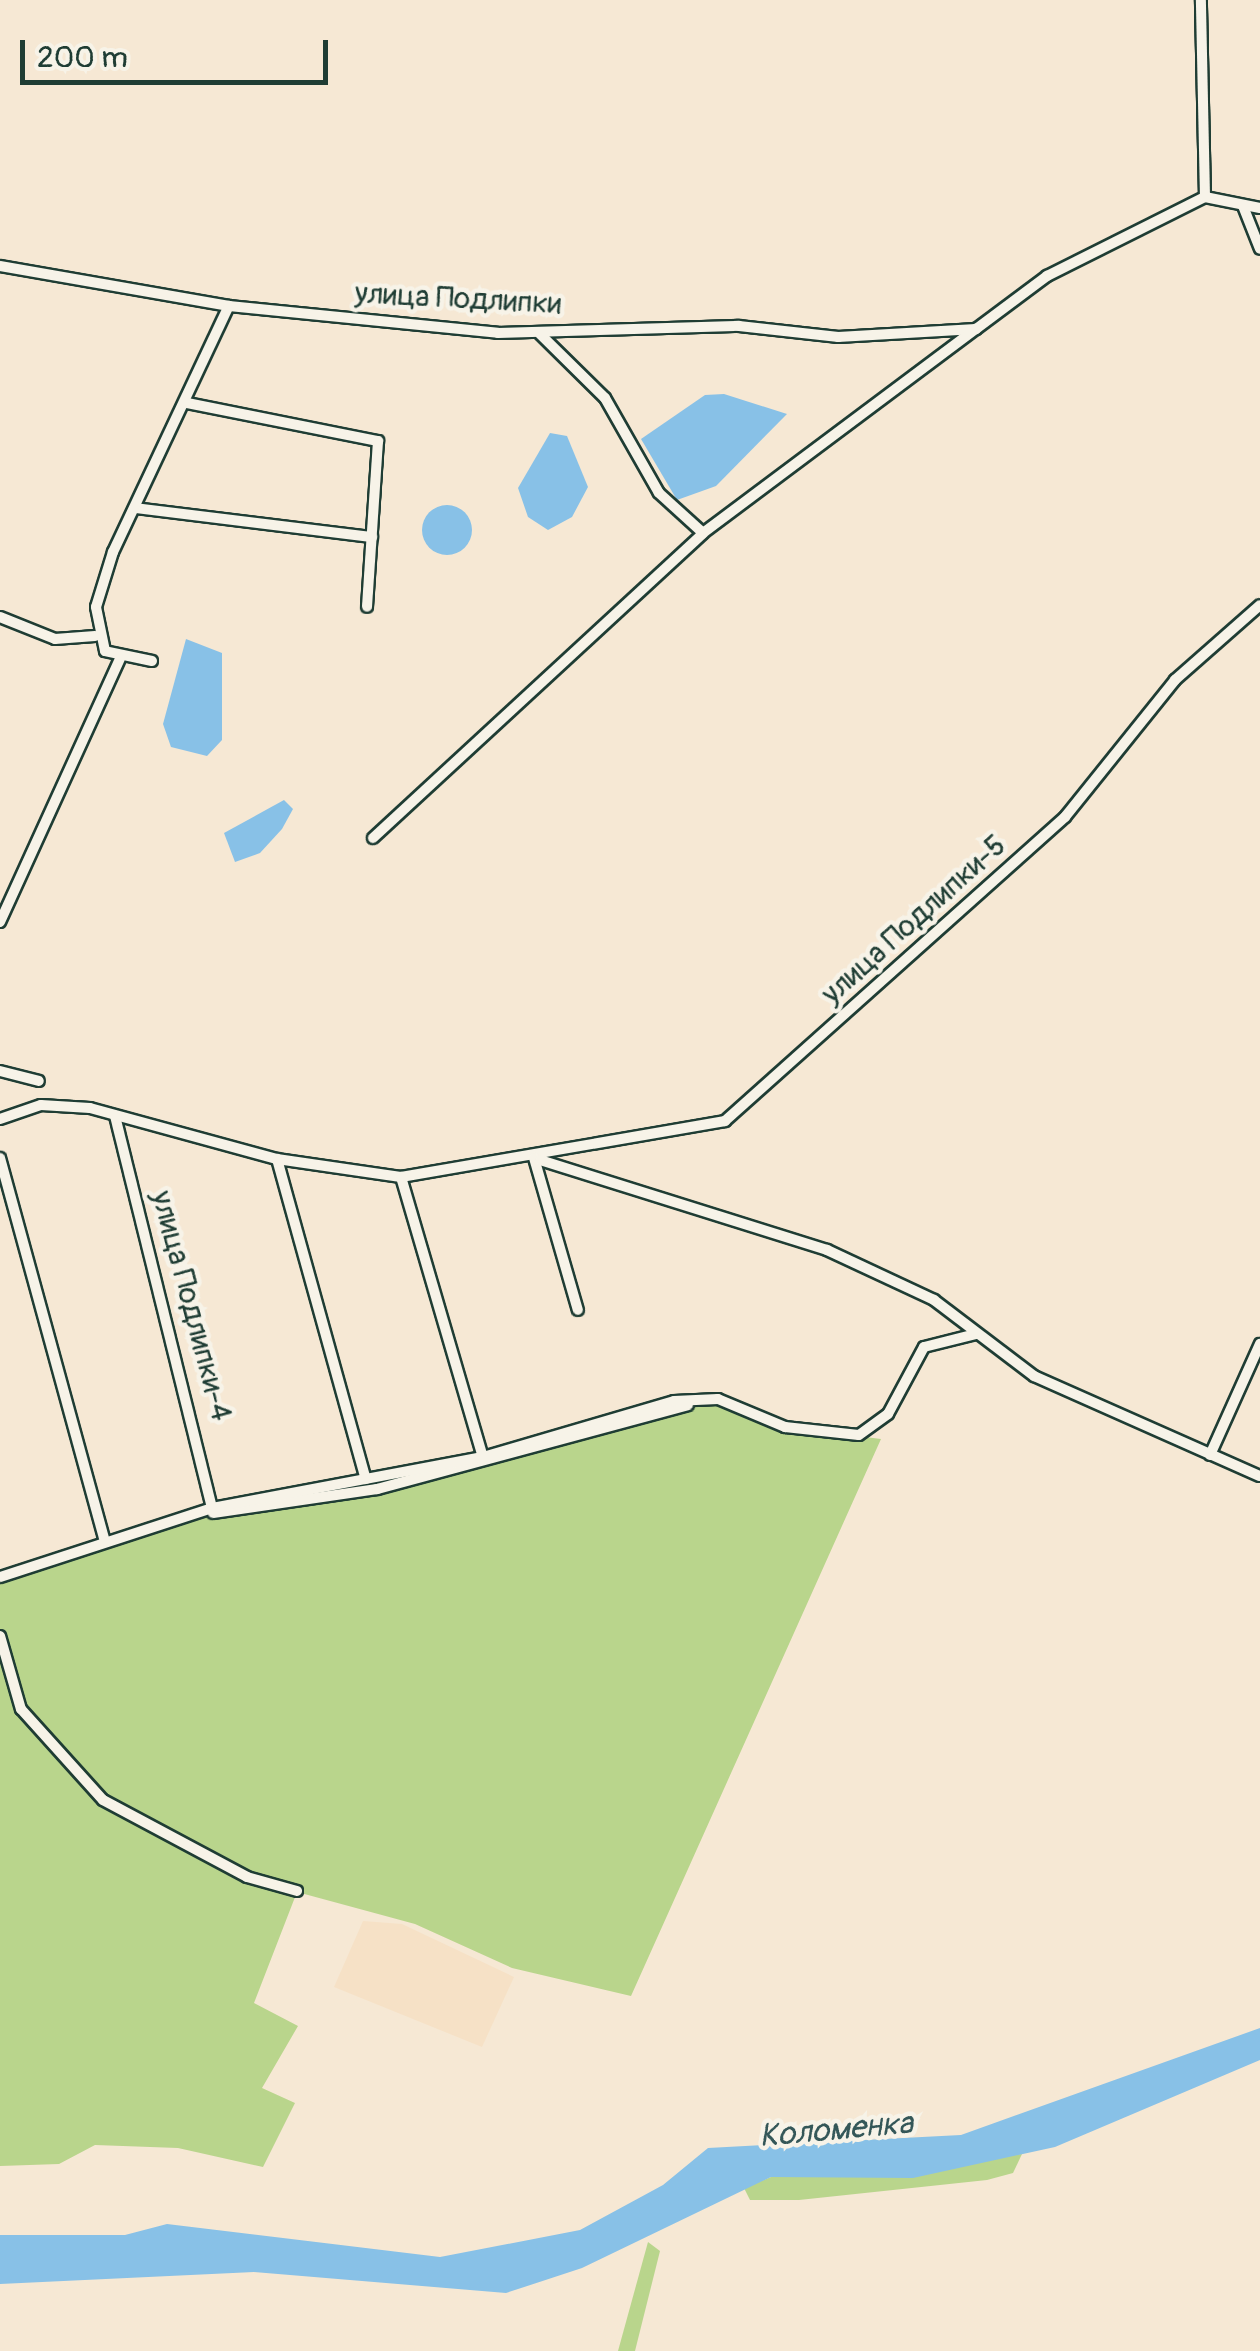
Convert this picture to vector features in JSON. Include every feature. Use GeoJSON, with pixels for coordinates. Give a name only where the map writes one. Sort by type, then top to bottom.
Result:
{"type":"FeatureCollection","features":[{"type":"Feature","properties":{"kind":"street"},"geometry":{"type":"LineString","coordinates":[[1201,0],[1205,197]]}},
{"type":"Feature","properties":{"kind":"street"},"geometry":{"type":"LineString","coordinates":[[373,838],[703,533],[1047,276],[1205,197],[1260,208]]}},
{"type":"Feature","properties":{"kind":"street"},"geometry":{"type":"LineString","coordinates":[[1243,206],[1260,249]]}},
{"type":"Feature","properties":{"kind":"street","name":"улица Подлипки"},"geometry":{"type":"LineString","coordinates":[[0,266],[229,306],[540,334],[976,329]]}},
{"type":"Feature","properties":{"kind":"street"},"geometry":{"type":"LineString","coordinates":[[95,636],[113,552],[188,403],[229,306]]}},
{"type":"Feature","properties":{"kind":"street"},"geometry":{"type":"LineString","coordinates":[[540,334],[606,398],[659,492],[703,533]]}},
{"type":"Feature","properties":{"kind":"street"},"geometry":{"type":"LineString","coordinates":[[188,403],[373,436],[367,607]]}},
{"type":"Feature","properties":{"kind":"street"},"geometry":{"type":"LineString","coordinates":[[135,508],[372,537]]}},
{"type":"Feature","properties":{"kind":"street","name":"улица Подлипки-5"},"geometry":{"type":"LineString","coordinates":[[534,1158],[725,1121],[1066,817],[1175,680],[1260,604]]}},
{"type":"Feature","properties":{"kind":"street"},"geometry":{"type":"LineString","coordinates":[[0,617],[56,639],[95,636],[120,659],[152,661]]}},
{"type":"Feature","properties":{"kind":"street"},"geometry":{"type":"LineString","coordinates":[[0,922],[120,659]]}},
{"type":"Feature","properties":{"kind":"street"},"geometry":{"type":"LineString","coordinates":[[0,1071],[39,1082]]}},
{"type":"Feature","properties":{"kind":"street"},"geometry":{"type":"LineString","coordinates":[[0,1119],[40,1105],[115,1116],[277,1159],[401,1176],[534,1158],[827,1250],[934,1300],[1034,1376],[1260,1476]]}},
{"type":"Feature","properties":{"kind":"street","name":"улица Подлипки-4"},"geometry":{"type":"LineString","coordinates":[[115,1116],[206,1511]]}},
{"type":"Feature","properties":{"kind":"street"},"geometry":{"type":"LineString","coordinates":[[0,1158],[104,1542]]}},
{"type":"Feature","properties":{"kind":"street"},"geometry":{"type":"LineString","coordinates":[[534,1158],[578,1310]]}},
{"type":"Feature","properties":{"kind":"street"},"geometry":{"type":"LineString","coordinates":[[277,1159],[366,1479]]}},
{"type":"Feature","properties":{"kind":"street"},"geometry":{"type":"LineString","coordinates":[[401,1176],[482,1457]]}},
{"type":"Feature","properties":{"kind":"street"},"geometry":{"type":"LineString","coordinates":[[0,1578],[206,1511],[482,1457],[614,1414],[718,1398],[785,1427],[859,1434],[888,1414],[924,1347],[976,1334]]}},
{"type":"Feature","properties":{"kind":"street"},"geometry":{"type":"LineString","coordinates":[[1210,1455],[1260,1344]]}},
{"type":"Feature","properties":{"kind":"street"},"geometry":{"type":"LineString","coordinates":[[206,1511],[377,1488],[718,1398]]}},
{"type":"Feature","properties":{"kind":"street"},"geometry":{"type":"LineString","coordinates":[[0,1636],[21,1709],[103,1800],[247,1876],[297,1892]]}},
{"type":"Feature","properties":{"kind":"shaded area"},"geometry":{"type":"Polygon","coordinates":[[[363,1921],[402,1924],[514,1977],[482,2047],[334,1987],[363,1921]]]}},
{"type":"Feature","properties":{"kind":"green space"},"geometry":{"type":"Polygon","coordinates":[[[724,1403],[785,1427],[881,1439],[631,1996],[512,1968],[415,1924],[297,1892],[254,2003],[298,2026],[262,2088],[295,2103],[263,2167],[178,2148],[95,2145],[59,2164],[0,2166],[0,1577],[162,1524],[482,1457],[640,1412],[724,1403]]]}},
{"type":"Feature","properties":{"kind":"green space"},"geometry":{"type":"Polygon","coordinates":[[[1022,2154],[1013,2173],[987,2180],[799,2200],[750,2200],[744,2188],[771,2177],[1022,2154]]]}},
{"type":"Feature","properties":{"kind":"green space"},"geometry":{"type":"Polygon","coordinates":[[[648,2242],[660,2251],[635,2351],[618,2351],[648,2242]]]}},
{"type":"Feature","properties":{"kind":"water"},"geometry":{"type":"Polygon","coordinates":[[[724,394],[787,414],[716,486],[677,500],[641,439],[705,395],[724,394]]]}},
{"type":"Feature","properties":{"kind":"water"},"geometry":{"type":"Polygon","coordinates":[[[550,433],[567,436],[588,487],[572,517],[548,530],[528,517],[518,488],[550,433]]]}},
{"type":"Feature","properties":{"kind":"water"},"geometry":{"type":"Polygon","coordinates":[[[447,505],[464,513],[472,530],[464,547],[447,555],[430,547],[422,530],[430,513],[447,505]]]}},
{"type":"Feature","properties":{"kind":"water"},"geometry":{"type":"Polygon","coordinates":[[[186,639],[222,653],[222,740],[207,756],[171,747],[163,724],[186,639]]]}},
{"type":"Feature","properties":{"kind":"water"},"geometry":{"type":"Polygon","coordinates":[[[284,800],[293,809],[282,829],[260,853],[235,862],[224,833],[284,800]]]}},
{"type":"Feature","properties":{"kind":"water"},"geometry":{"type":"Polygon","coordinates":[[[1260,2028],[1260,2060],[1055,2147],[913,2178],[771,2177],[582,2268],[506,2293],[254,2272],[0,2284],[0,2235],[125,2235],[167,2224],[440,2257],[580,2230],[663,2185],[708,2148],[961,2135],[1260,2028]]]}},
{"type":"Feature","properties":{"kind":"water label","name":"Коломенка"},"geometry":{"type":"Point","coordinates":[836,2130]}}]}
